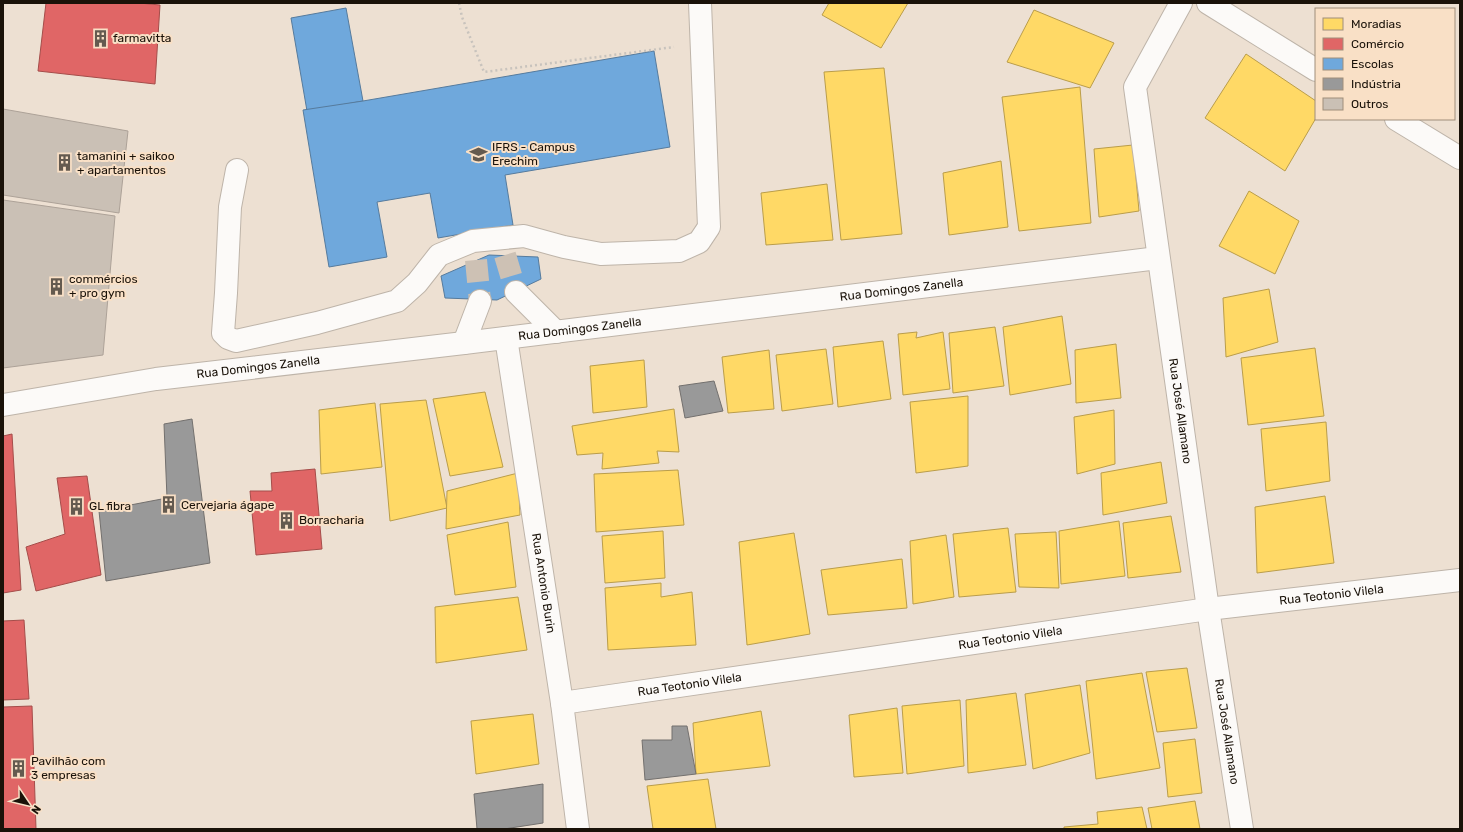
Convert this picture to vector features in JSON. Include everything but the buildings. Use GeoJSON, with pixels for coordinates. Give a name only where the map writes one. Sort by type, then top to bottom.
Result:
{"type":"FeatureCollection","features":[{"type":"Feature","properties":{"kind":"street"},"geometry":{"type":"LineString","coordinates":[[237,170],[230,207],[223,333],[228,338],[236,341],[317,323],[397,301],[417,283],[439,255],[503,246],[524,236],[564,247],[601,254],[679,251],[699,242],[709,227],[700,3]]}},
{"type":"Feature","properties":{"kind":"street"},"geometry":{"type":"LineString","coordinates":[[702,38],[712,3]]}},
{"type":"Feature","properties":{"kind":"street","name":"Rua José Allamano"},"geometry":{"type":"LineString","coordinates":[[1181,3],[1135,87],[1208,609],[1242,829]]}},
{"type":"Feature","properties":{"kind":"street"},"geometry":{"type":"LineString","coordinates":[[1208,3],[1315,69]]}},
{"type":"Feature","properties":{"kind":"street"},"geometry":{"type":"LineString","coordinates":[[1398,120],[1460,158]]}},
{"type":"Feature","properties":{"kind":"street","name":"Rua Domingos Zanella"},"geometry":{"type":"LineString","coordinates":[[3,405],[156,379],[556,332],[1158,258]]}},
{"type":"Feature","properties":{"kind":"street"},"geometry":{"type":"LineString","coordinates":[[516,292],[556,332]]}},
{"type":"Feature","properties":{"kind":"street"},"geometry":{"type":"LineString","coordinates":[[464,343],[480,300]]}},
{"type":"Feature","properties":{"kind":"street","name":"Rua Antonio Burin"},"geometry":{"type":"LineString","coordinates":[[506,338],[562,703],[578,829]]}},
{"type":"Feature","properties":{"kind":"street","name":"Rua Teotonio Vilela"},"geometry":{"type":"LineString","coordinates":[[562,703],[1208,609],[1460,580]]}},
{"type":"Feature","properties":{"kind":"path"},"geometry":{"type":"LineString","coordinates":[[459,3],[462,16],[484,72],[702,38]]}},
{"type":"Feature","properties":{"kind":"tunnel"},"geometry":{"type":"LineString","coordinates":[[505,255],[516,292]]}},
{"type":"Feature","properties":{"kind":"tunnel"},"geometry":{"type":"LineString","coordinates":[[476,260],[480,301]]}},
{"type":"Feature","properties":{"kind":"place","name":"farmavitta"},"geometry":{"type":"Point","coordinates":[100,38]}},
{"type":"Feature","properties":{"kind":"place","name":"IFRS - Campus Erechim"},"geometry":{"type":"Point","coordinates":[479,154]}},
{"type":"Feature","properties":{"kind":"place","name":"tamanini + saikoo + apartamentos"},"geometry":{"type":"Point","coordinates":[64,163]}},
{"type":"Feature","properties":{"kind":"place","name":"commércios + pro gym"},"geometry":{"type":"Point","coordinates":[56,286]}},
{"type":"Feature","properties":{"kind":"place","name":"Cervejaria ágape"},"geometry":{"type":"Point","coordinates":[168,505]}},
{"type":"Feature","properties":{"kind":"place","name":"GL fibra"},"geometry":{"type":"Point","coordinates":[76,506]}},
{"type":"Feature","properties":{"kind":"place","name":"Borracharia"},"geometry":{"type":"Point","coordinates":[286,520]}},
{"type":"Feature","properties":{"kind":"place","name":"Pavilhão com 3 empresas"},"geometry":{"type":"Point","coordinates":[18,768]}}]}
